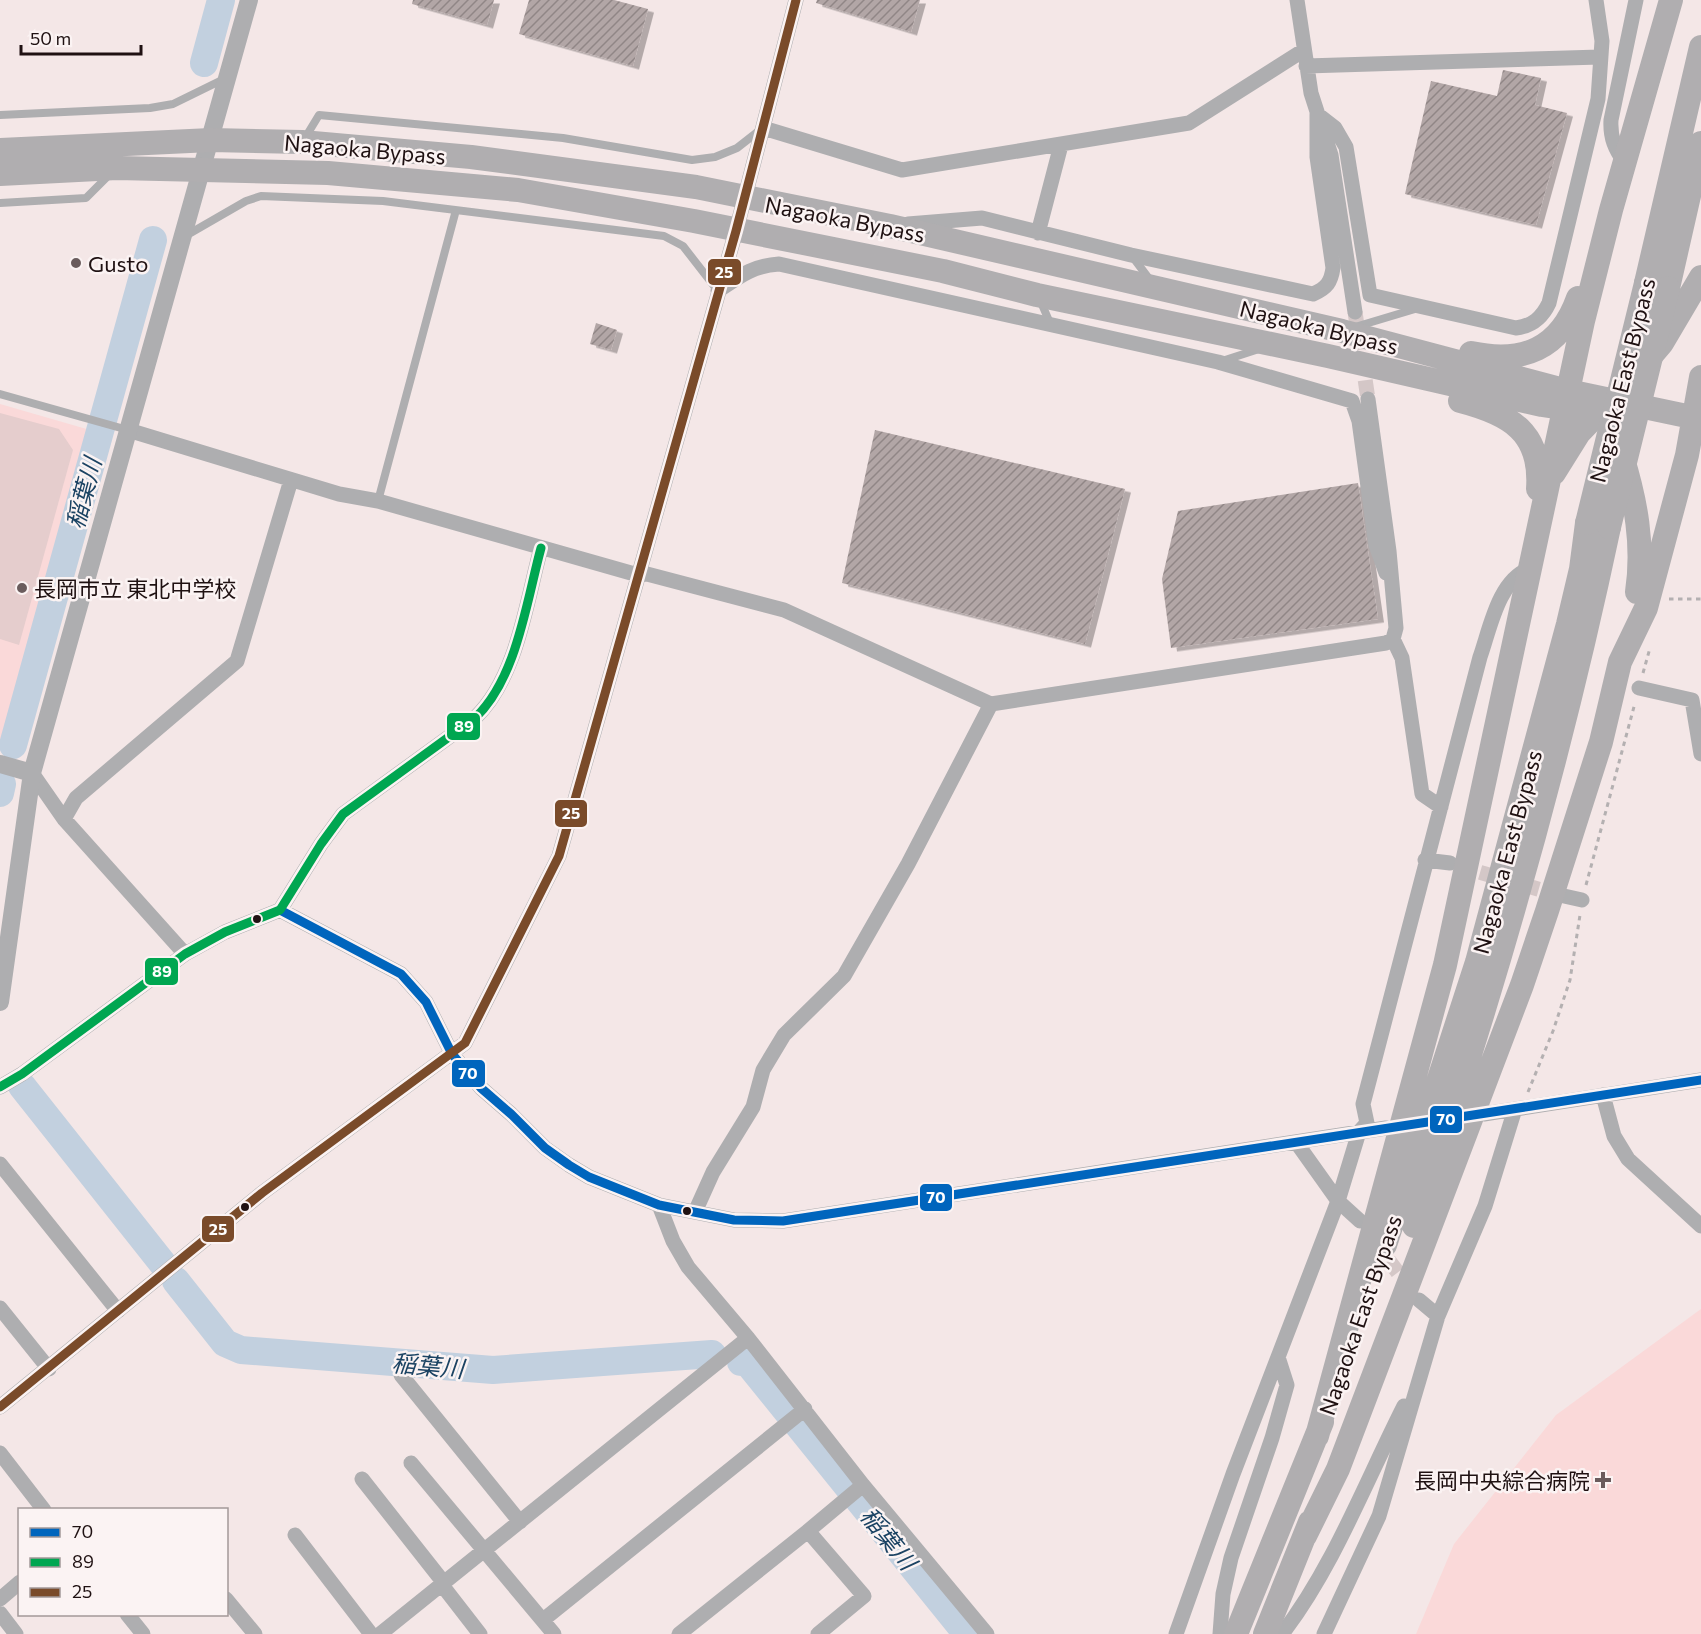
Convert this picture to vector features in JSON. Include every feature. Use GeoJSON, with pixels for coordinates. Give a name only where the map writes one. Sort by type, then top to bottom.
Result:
{"type":"FeatureCollection","features":[{"type":"Feature","properties":{"kind":"highway"},"geometry":{"type":"LineString","coordinates":[[1317,1436],[1442,976],[1576,356],[1611,210],[1671,0]]}},
{"type":"Feature","properties":{"kind":"highway","name":"Nagaoka East Bypass"},"geometry":{"type":"LineString","coordinates":[[1657,286],[1701,47]]}},
{"type":"Feature","properties":{"kind":"highway","name":"Nagaoka Bypass"},"geometry":{"type":"LineString","coordinates":[[0,150],[211,140],[302,142],[563,169],[696,187],[744,199],[890,226],[1155,287],[1348,321],[1566,400]]}},
{"type":"Feature","properties":{"kind":"highway","name":"Nagaoka East Bypass"},"geometry":{"type":"LineString","coordinates":[[1265,1634],[1305,1536],[1443,1142],[1502,957],[1585,639],[1611,406],[1657,286],[1701,143]]}},
{"type":"Feature","properties":{"kind":"highway","name":"Nagaoka Bypass"},"geometry":{"type":"LineString","coordinates":[[0,174],[117,168],[328,173],[456,183],[612,206],[943,271],[1037,295],[1269,345],[1566,400]]}},
{"type":"Feature","properties":{"kind":"highway"},"geometry":{"type":"LineString","coordinates":[[1348,321],[1397,338],[1490,357],[1518,355],[1543,348],[1554,339],[1573,314],[1590,252],[1611,210]]}},
{"type":"Feature","properties":{"kind":"highway"},"geometry":{"type":"LineString","coordinates":[[1551,477],[1579,433],[1611,406],[1662,343],[1701,278]]}},
{"type":"Feature","properties":{"kind":"highway"},"geometry":{"type":"LineString","coordinates":[[1328,356],[1416,389],[1498,413],[1526,433],[1537,462],[1539,483],[1529,569]]}},
{"type":"Feature","properties":{"kind":"highway"},"geometry":{"type":"LineString","coordinates":[[1305,1536],[1338,1469],[1522,985],[1582,807],[1634,607],[1641,564],[1634,495],[1618,444],[1611,406],[1576,356]]}},
{"type":"Feature","properties":{"kind":"highway"},"geometry":{"type":"LineString","coordinates":[[1620,662],[1646,608],[1696,434],[1701,377]]}},
{"type":"Feature","properties":{"kind":"highway"},"geometry":{"type":"LineString","coordinates":[[1566,400],[1611,406],[1696,434]]}},
{"type":"Feature","properties":{"kind":"highway","name":"Nagaoka East Bypass"},"geometry":{"type":"LineString","coordinates":[[1236,1634],[1317,1436],[1417,1153],[1477,962],[1581,569],[1598,525]]}},
{"type":"Feature","properties":{"kind":"street"},"geometry":{"type":"LineString","coordinates":[[0,1002],[32,773],[249,0]]}},
{"type":"Feature","properties":{"kind":"street"},"geometry":{"type":"LineString","coordinates":[[1297,0],[1306,66],[1317,114],[1331,155],[1348,321]]}},
{"type":"Feature","properties":{"kind":"street"},"geometry":{"type":"LineString","coordinates":[[1317,114],[1335,128],[1346,147],[1370,295],[1419,308],[1516,328],[1534,322],[1544,315],[1549,303],[1598,99],[1602,41],[1596,0]]}},
{"type":"Feature","properties":{"kind":"street"},"geometry":{"type":"LineString","coordinates":[[1625,163],[1617,152],[1611,135],[1615,103],[1636,0]]}},
{"type":"Feature","properties":{"kind":"street"},"geometry":{"type":"LineString","coordinates":[[0,1407],[262,1194],[453,1054],[465,1042],[559,856],[736,231],[793,1]]}},
{"type":"Feature","properties":{"kind":"street"},"geometry":{"type":"LineString","coordinates":[[763,128],[902,170],[1189,123],[1304,50]]}},
{"type":"Feature","properties":{"kind":"street"},"geometry":{"type":"LineString","coordinates":[[1306,66],[1600,57]]}},
{"type":"Feature","properties":{"kind":"street"},"geometry":{"type":"LineString","coordinates":[[1598,99],[1615,103]]}},
{"type":"Feature","properties":{"kind":"street"},"geometry":{"type":"LineString","coordinates":[[890,226],[982,218],[1131,255],[1313,294],[1331,282],[1334,268],[1317,157],[1317,114]]}},
{"type":"Feature","properties":{"kind":"street"},"geometry":{"type":"LineString","coordinates":[[1038,233],[1061,145]]}},
{"type":"Feature","properties":{"kind":"street"},"geometry":{"type":"LineString","coordinates":[[718,291],[747,271],[760,266],[779,264],[1218,362],[1352,401],[1359,421],[1376,545],[1394,596]]}},
{"type":"Feature","properties":{"kind":"street"},"geometry":{"type":"LineString","coordinates":[[1368,399],[1394,596],[1396,628],[1393,639],[1402,658],[1422,794],[1441,807]]}},
{"type":"Feature","properties":{"kind":"street"},"geometry":{"type":"LineString","coordinates":[[128,430],[291,480],[378,501],[638,575],[647,573],[784,610],[991,704],[1386,643],[1393,639]]}},
{"type":"Feature","properties":{"kind":"street"},"geometry":{"type":"LineString","coordinates":[[64,819],[76,798],[237,661],[291,480]]}},
{"type":"Feature","properties":{"kind":"street"},"geometry":{"type":"LineString","coordinates":[[0,1087],[22,1074],[185,954],[225,932],[280,910],[321,844],[343,814],[476,718],[490,704],[501,687],[542,548]]}},
{"type":"Feature","properties":{"kind":"street"},"geometry":{"type":"LineString","coordinates":[[1176,1634],[1338,1201],[1359,1132],[1367,1123],[1363,1104],[1425,860],[1480,657],[1496,612],[1512,579],[1529,569]]}},
{"type":"Feature","properties":{"kind":"street"},"geometry":{"type":"LineString","coordinates":[[1639,688],[1692,700],[1701,754]]}},
{"type":"Feature","properties":{"kind":"street"},"geometry":{"type":"LineString","coordinates":[[695,1212],[713,1172],[753,1107],[763,1070],[784,1035],[844,976],[912,856],[991,704]]}},
{"type":"Feature","properties":{"kind":"street"},"geometry":{"type":"LineString","coordinates":[[0,764],[32,773],[64,819],[185,954]]}},
{"type":"Feature","properties":{"kind":"street"},"geometry":{"type":"LineString","coordinates":[[1425,860],[1449,863]]}},
{"type":"Feature","properties":{"kind":"street"},"geometry":{"type":"LineString","coordinates":[[1564,896],[1582,900]]}},
{"type":"Feature","properties":{"kind":"street"},"geometry":{"type":"LineString","coordinates":[[280,910],[401,974],[426,1002],[453,1054],[481,1088],[512,1114],[545,1148],[569,1166],[589,1177],[659,1205],[734,1220],[783,1221],[1386,1128]]}},
{"type":"Feature","properties":{"kind":"street"},"geometry":{"type":"LineString","coordinates":[[1484,1114],[1701,1080]]}},
{"type":"Feature","properties":{"kind":"street"},"geometry":{"type":"LineString","coordinates":[[1604,1095],[1614,1136],[1628,1159],[1701,1226]]}},
{"type":"Feature","properties":{"kind":"street"},"geometry":{"type":"LineString","coordinates":[[1324,1634],[1379,1516],[1438,1316],[1485,1206],[1515,1109]]}},
{"type":"Feature","properties":{"kind":"street"},"geometry":{"type":"LineString","coordinates":[[1296,1142],[1338,1201],[1360,1221]]}},
{"type":"Feature","properties":{"kind":"street"},"geometry":{"type":"LineString","coordinates":[[0,1164],[118,1311]]}},
{"type":"Feature","properties":{"kind":"street"},"geometry":{"type":"LineString","coordinates":[[659,1205],[673,1240],[688,1268],[748,1338],[863,1485],[987,1634]]}},
{"type":"Feature","properties":{"kind":"street"},"geometry":{"type":"LineString","coordinates":[[1419,1300],[1438,1316]]}},
{"type":"Feature","properties":{"kind":"street"},"geometry":{"type":"LineString","coordinates":[[0,1308],[49,1369]]}},
{"type":"Feature","properties":{"kind":"street"},"geometry":{"type":"LineString","coordinates":[[380,1634],[748,1338]]}},
{"type":"Feature","properties":{"kind":"street"},"geometry":{"type":"LineString","coordinates":[[1220,1634],[1223,1594],[1231,1558],[1269,1448],[1287,1385],[1278,1357]]}},
{"type":"Feature","properties":{"kind":"street"},"geometry":{"type":"LineString","coordinates":[[1282,1634],[1304,1606],[1323,1573],[1423,1369]]}},
{"type":"Feature","properties":{"kind":"street"},"geometry":{"type":"LineString","coordinates":[[401,1375],[520,1522]]}},
{"type":"Feature","properties":{"kind":"street"},"geometry":{"type":"LineString","coordinates":[[543,1620],[805,1409]]}},
{"type":"Feature","properties":{"kind":"street"},"geometry":{"type":"LineString","coordinates":[[0,1454],[43,1508]]}},
{"type":"Feature","properties":{"kind":"street"},"geometry":{"type":"LineString","coordinates":[[411,1463],[554,1634]]}},
{"type":"Feature","properties":{"kind":"street"},"geometry":{"type":"LineString","coordinates":[[362,1479],[480,1634]]}},
{"type":"Feature","properties":{"kind":"street"},"geometry":{"type":"LineString","coordinates":[[679,1634],[863,1485]]}},
{"type":"Feature","properties":{"kind":"street"},"geometry":{"type":"LineString","coordinates":[[808,1531],[864,1596],[818,1634]]}},
{"type":"Feature","properties":{"kind":"street"},"geometry":{"type":"LineString","coordinates":[[295,1535],[371,1634]]}},
{"type":"Feature","properties":{"kind":"street"},"geometry":{"type":"LineString","coordinates":[[0,1599],[18,1584]]}},
{"type":"Feature","properties":{"kind":"street"},"geometry":{"type":"LineString","coordinates":[[228,1601],[255,1634]]}},
{"type":"Feature","properties":{"kind":"street"},"geometry":{"type":"LineString","coordinates":[[0,1613],[16,1634]]}},
{"type":"Feature","properties":{"kind":"street"},"geometry":{"type":"LineString","coordinates":[[129,1616],[143,1634]]}},
{"type":"Feature","properties":{"kind":"lane"},"geometry":{"type":"LineString","coordinates":[[0,115],[150,108],[173,104],[228,77]]}},
{"type":"Feature","properties":{"kind":"lane"},"geometry":{"type":"LineString","coordinates":[[302,142],[319,115],[562,138],[692,160],[715,157],[737,148],[763,128]]}},
{"type":"Feature","properties":{"kind":"lane"},"geometry":{"type":"LineString","coordinates":[[0,203],[86,198],[94,187],[117,168]]}},
{"type":"Feature","properties":{"kind":"lane"},"geometry":{"type":"LineString","coordinates":[[183,237],[246,201],[261,196],[383,201],[664,236],[683,246],[718,291]]}},
{"type":"Feature","properties":{"kind":"lane"},"geometry":{"type":"LineString","coordinates":[[378,501],[456,210]]}},
{"type":"Feature","properties":{"kind":"lane"},"geometry":{"type":"LineString","coordinates":[[1131,255],[1155,287]]}},
{"type":"Feature","properties":{"kind":"lane"},"geometry":{"type":"LineString","coordinates":[[1037,295],[1050,323]]}},
{"type":"Feature","properties":{"kind":"lane"},"geometry":{"type":"LineString","coordinates":[[1348,321],[1419,308]]}},
{"type":"Feature","properties":{"kind":"lane"},"geometry":{"type":"LineString","coordinates":[[1218,362],[1269,345]]}},
{"type":"Feature","properties":{"kind":"lane"},"geometry":{"type":"LineString","coordinates":[[0,394],[128,430]]}},
{"type":"Feature","properties":{"kind":"path"},"geometry":{"type":"LineString","coordinates":[[1664,599],[1701,599]]}},
{"type":"Feature","properties":{"kind":"path"},"geometry":{"type":"LineString","coordinates":[[1515,1109],[1526,1097],[1570,980],[1582,900],[1651,644]]}},
{"type":"Feature","properties":{"kind":"shaded area","name":"長岡市立 東北中学校"},"geometry":{"type":"Polygon","coordinates":[[[0,404],[90,430],[0,747],[0,404]]]}},
{"type":"Feature","properties":{"kind":"shaded area","name":"長岡市立 東北中学校"},"geometry":{"type":"Polygon","coordinates":[[[0,413],[59,429],[73,450],[19,645],[0,639],[0,413]]]}},
{"type":"Feature","properties":{"kind":"shaded area","name":"長岡中央綜合病院"},"geometry":{"type":"Polygon","coordinates":[[[1701,1309],[1701,1634],[1416,1634],[1454,1544],[1556,1415],[1701,1309]]]}},
{"type":"Feature","properties":{"kind":"building"},"geometry":{"type":"Polygon","coordinates":[[[413,0],[494,0],[487,25],[412,4],[413,0]]]}},
{"type":"Feature","properties":{"kind":"building"},"geometry":{"type":"Polygon","coordinates":[[[529,0],[614,0],[648,9],[633,66],[519,34],[529,0]]]}},
{"type":"Feature","properties":{"kind":"building"},"geometry":{"type":"Polygon","coordinates":[[[817,0],[920,0],[911,32],[816,3],[817,0]]]}},
{"type":"Feature","properties":{"kind":"building"},"geometry":{"type":"Polygon","coordinates":[[[1503,70],[1541,78],[1535,105],[1567,113],[1536,225],[1405,194],[1431,81],[1497,96],[1503,70]]]}},
{"type":"Feature","properties":{"kind":"building"},"geometry":{"type":"Polygon","coordinates":[[[596,323],[617,330],[611,350],[590,344],[596,323]]]}},
{"type":"Feature","properties":{"kind":"building"},"geometry":{"type":"Polygon","coordinates":[[[875,430],[1125,489],[1085,644],[842,583],[875,430]]]}},
{"type":"Feature","properties":{"kind":"building"},"geometry":{"type":"Polygon","coordinates":[[[1358,483],[1378,619],[1171,648],[1162,579],[1178,511],[1358,483]]]}},
{"type":"Feature","properties":{"kind":"waterway","name":"稲葉川"},"geometry":{"type":"LineString","coordinates":[[204,63],[221,0]]}},
{"type":"Feature","properties":{"kind":"waterway","name":"稲葉川"},"geometry":{"type":"LineString","coordinates":[[13,745],[153,240]]}},
{"type":"Feature","properties":{"kind":"waterway","name":"稲葉川"},"geometry":{"type":"LineString","coordinates":[[0,793],[2,784]]}},
{"type":"Feature","properties":{"kind":"waterway","name":"稲葉川"},"geometry":{"type":"LineString","coordinates":[[22,1086],[163,1264]]}},
{"type":"Feature","properties":{"kind":"waterway","name":"稲葉川"},"geometry":{"type":"LineString","coordinates":[[176,1281],[225,1343],[241,1350],[493,1370],[712,1354]]}},
{"type":"Feature","properties":{"kind":"waterway","name":"稲葉川"},"geometry":{"type":"LineString","coordinates":[[741,1362],[748,1363],[967,1634]]}},
{"type":"Feature","properties":{"kind":"tunnel"},"geometry":{"type":"LineString","coordinates":[[1355,312],[1368,399]]}},
{"type":"Feature","properties":{"kind":"tunnel"},"geometry":{"type":"LineString","coordinates":[[1458,866],[1559,895]]}},
{"type":"Feature","properties":{"kind":"tunnel"},"geometry":{"type":"LineString","coordinates":[[1375,1242],[1411,1290]]}},
{"type":"Feature","properties":{"kind":"transit line","name":"25"},"geometry":{"type":"LineString","coordinates":[[0,1407],[262,1193],[465,1043],[559,856],[736,231],[796,0]]}},
{"type":"Feature","properties":{"kind":"transit line","name":"89"},"geometry":{"type":"LineString","coordinates":[[0,1087],[22,1074],[185,954],[225,932],[280,910],[321,844],[343,814],[475,718],[501,682],[510,661],[525,615],[541,548]]}},
{"type":"Feature","properties":{"kind":"transit line","name":"70"},"geometry":{"type":"LineString","coordinates":[[280,910],[401,974],[426,1002],[452,1054],[481,1088],[545,1148],[569,1165],[589,1177],[659,1205],[734,1220],[783,1221],[1701,1080]]}},
{"type":"Feature","properties":{"kind":"place","name":"Gusto"},"geometry":{"type":"Point","coordinates":[76,263]}},
{"type":"Feature","properties":{"kind":"place","name":"長岡市立 東北中学校"},"geometry":{"type":"Point","coordinates":[22,588]}},
{"type":"Feature","properties":{"kind":"place","name":"長岡中央綜合病院"},"geometry":{"type":"Point","coordinates":[1603,1480]}}]}
